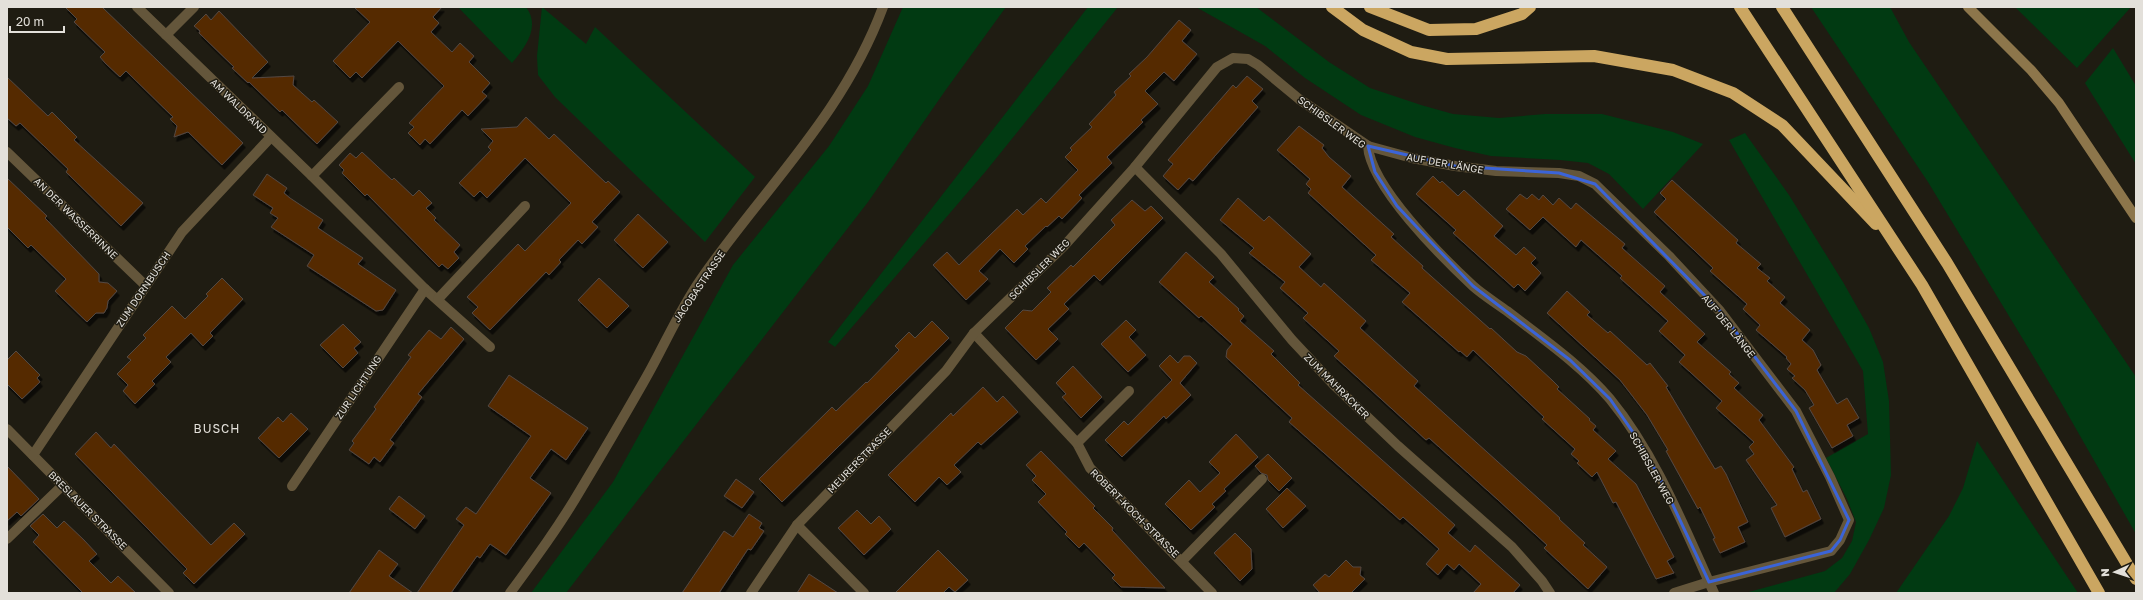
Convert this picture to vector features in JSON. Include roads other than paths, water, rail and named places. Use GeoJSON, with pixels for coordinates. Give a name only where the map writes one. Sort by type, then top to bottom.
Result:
{"type":"FeatureCollection","features":[{"type":"Feature","properties":{"kind":"highway"},"geometry":{"type":"LineString","coordinates":[[1332,7],[1363,30],[1411,52],[1447,59],[1594,56],[1673,70],[1733,93],[1782,124],[1898,247]]}},
{"type":"Feature","properties":{"kind":"highway"},"geometry":{"type":"LineString","coordinates":[[1370,7],[1429,30],[1476,29],[1522,14],[1530,7]]}},
{"type":"Feature","properties":{"kind":"highway"},"geometry":{"type":"LineString","coordinates":[[1740,7],[1898,247],[2100,593]]}},
{"type":"Feature","properties":{"kind":"highway"},"geometry":{"type":"LineString","coordinates":[[1782,7],[1947,263],[2136,579]]}},
{"type":"Feature","properties":{"kind":"main road"},"geometry":{"type":"LineString","coordinates":[[1968,7],[2031,70],[2059,103],[2136,218]]}},
{"type":"Feature","properties":{"kind":"street","name":"AM WALDRAND"},"geometry":{"type":"LineString","coordinates":[[137,7],[312,176],[425,289],[438,299],[490,348]]}},
{"type":"Feature","properties":{"kind":"street"},"geometry":{"type":"LineString","coordinates":[[166,35],[194,7]]}},
{"type":"Feature","properties":{"kind":"street","name":"JACOBASTRASSE"},"geometry":{"type":"LineString","coordinates":[[510,593],[581,489],[644,382],[676,320],[701,280],[822,124],[849,81],[874,30],[883,7]]}},
{"type":"Feature","properties":{"kind":"street","name":"SCHIBSLER WEG"},"geometry":{"type":"LineString","coordinates":[[974,333],[1064,246],[1135,167],[1217,67],[1233,58],[1248,59],[1258,65],[1299,99],[1368,146],[1368,153],[1375,172],[1397,206],[1473,286],[1570,360],[1610,399],[1639,441],[1660,478],[1714,593]]}},
{"type":"Feature","properties":{"kind":"street"},"geometry":{"type":"LineString","coordinates":[[312,176],[399,87]]}},
{"type":"Feature","properties":{"kind":"street","name":"ZUM DORNBUSCH"},"geometry":{"type":"LineString","coordinates":[[33,455],[145,285],[182,232],[271,137]]}},
{"type":"Feature","properties":{"kind":"street","name":"AUF DER LÄNGE"},"geometry":{"type":"LineString","coordinates":[[1368,146],[1412,158],[1455,166],[1496,171],[1559,173],[1579,176],[1595,184],[1669,256],[1720,312],[1796,411],[1830,477],[1849,520],[1840,540],[1831,551],[1709,582],[1674,593]]}},
{"type":"Feature","properties":{"kind":"street","name":"AN DER WASSERRINNE"},"geometry":{"type":"LineString","coordinates":[[7,152],[145,285]]}},
{"type":"Feature","properties":{"kind":"street","name":"ZUM MAHRACKER"},"geometry":{"type":"LineString","coordinates":[[1135,167],[1221,254],[1292,340],[1335,386],[1398,446],[1512,546],[1542,581],[1550,593]]}},
{"type":"Feature","properties":{"kind":"street"},"geometry":{"type":"LineString","coordinates":[[438,299],[525,206]]}},
{"type":"Feature","properties":{"kind":"street","name":"ZUR LICHTUNG"},"geometry":{"type":"LineString","coordinates":[[292,486],[425,289]]}},
{"type":"Feature","properties":{"kind":"street","name":"ROBERT-KOCH-STRASSE"},"geometry":{"type":"LineString","coordinates":[[974,333],[1077,443],[1090,468],[1212,593]]}},
{"type":"Feature","properties":{"kind":"street","name":"MEURERSTRASSE"},"geometry":{"type":"LineString","coordinates":[[751,593],[797,525],[946,371],[974,333]]}},
{"type":"Feature","properties":{"kind":"street"},"geometry":{"type":"LineString","coordinates":[[1077,443],[1129,391]]}},
{"type":"Feature","properties":{"kind":"street","name":"BRESLAUER STRASSE"},"geometry":{"type":"LineString","coordinates":[[7,428],[169,593]]}},
{"type":"Feature","properties":{"kind":"street","name":"ROBERT-KOCH-STRASSE"},"geometry":{"type":"LineString","coordinates":[[1182,561],[1262,479]]}},
{"type":"Feature","properties":{"kind":"street"},"geometry":{"type":"LineString","coordinates":[[7,538],[63,485]]}},
{"type":"Feature","properties":{"kind":"street"},"geometry":{"type":"LineString","coordinates":[[797,525],[864,593]]}},
{"type":"Feature","properties":{"kind":"district","name":"BUSCH"},"geometry":{"type":"Point","coordinates":[217,429]}}]}
